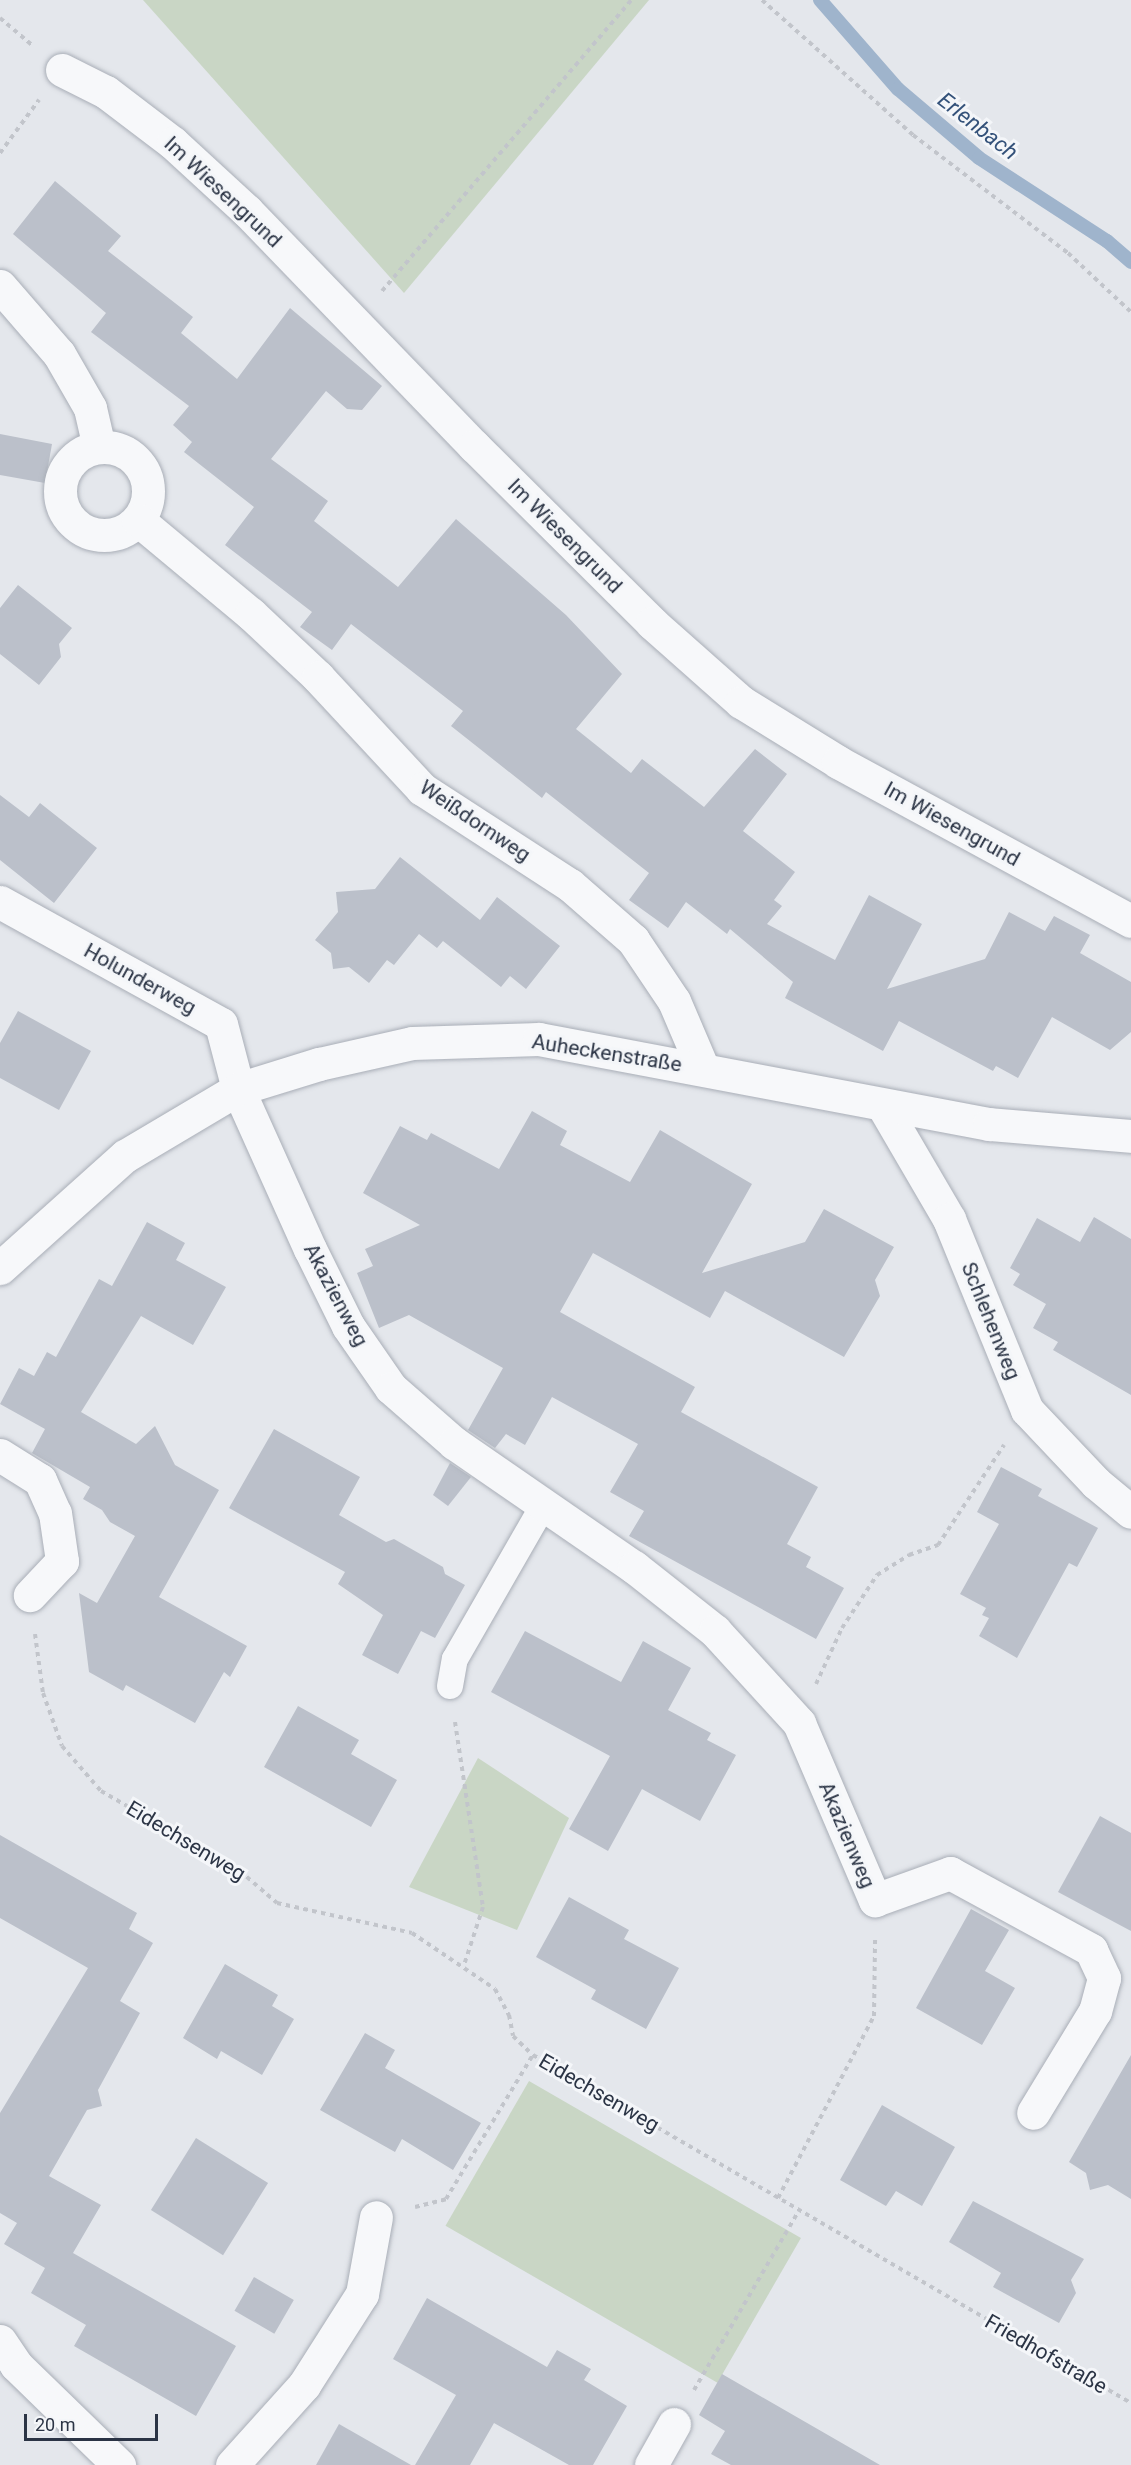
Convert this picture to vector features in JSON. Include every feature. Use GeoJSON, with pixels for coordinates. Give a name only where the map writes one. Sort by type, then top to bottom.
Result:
{"type":"FeatureCollection","features":[{"type":"Feature","properties":{"kind":"street","name":"Im Wiesengrund"},"geometry":{"type":"LineString","coordinates":[[62,70],[106,92],[173,143],[247,211],[644,615],[741,702],[838,762],[1131,921]]}},
{"type":"Feature","properties":{"kind":"street"},"geometry":{"type":"LineString","coordinates":[[0,286],[59,354],[90,408],[99,446]]}},
{"type":"Feature","properties":{"kind":"street"},"geometry":{"type":"LineString","coordinates":[[99,446],[117,448],[132,456],[143,470],[149,486],[147,504],[138,520],[108,536],[91,534],[75,526],[64,511],[59,495],[65,470],[82,451],[99,446]]}},
{"type":"Feature","properties":{"kind":"street","name":"Weißdornweg"},"geometry":{"type":"LineString","coordinates":[[138,520],[251,614],[318,677],[422,789],[570,885],[633,940],[674,1001],[703,1069]]}},
{"type":"Feature","properties":{"kind":"street","name":"Holunderweg"},"geometry":{"type":"LineString","coordinates":[[0,902],[221,1024],[238,1089]]}},
{"type":"Feature","properties":{"kind":"street","name":"Auheckenstraße"},"geometry":{"type":"LineString","coordinates":[[0,1268],[125,1156],[238,1089],[319,1064],[412,1043],[539,1039],[703,1069],[883,1106],[989,1124],[1131,1136]]}},
{"type":"Feature","properties":{"kind":"street","name":"Akazienweg"},"geometry":{"type":"LineString","coordinates":[[238,1089],[348,1326],[391,1388],[454,1443],[634,1567],[715,1631],[799,1723],[875,1900],[950,1873],[1091,1950],[1104,1978],[1095,2011],[1033,2113]]}},
{"type":"Feature","properties":{"kind":"street","name":"Schlehenweg"},"geometry":{"type":"LineString","coordinates":[[883,1106],[949,1219],[1027,1410],[1096,1483],[1131,1512]]}},
{"type":"Feature","properties":{"kind":"street"},"geometry":{"type":"LineString","coordinates":[[0,1455],[40,1480],[54,1513],[62,1561],[30,1595]]}},
{"type":"Feature","properties":{"kind":"street"},"geometry":{"type":"LineString","coordinates":[[232,2465],[304,2385],[362,2294],[376,2217]]}},
{"type":"Feature","properties":{"kind":"street"},"geometry":{"type":"LineString","coordinates":[[0,2341],[16,2365],[119,2465]]}},
{"type":"Feature","properties":{"kind":"street"},"geometry":{"type":"LineString","coordinates":[[651,2465],[674,2424]]}},
{"type":"Feature","properties":{"kind":"lane"},"geometry":{"type":"LineString","coordinates":[[450,1686],[455,1659],[544,1504]]}},
{"type":"Feature","properties":{"kind":"path"},"geometry":{"type":"LineString","coordinates":[[355,322],[630,0]]}},
{"type":"Feature","properties":{"kind":"path"},"geometry":{"type":"LineString","coordinates":[[762,0],[913,135],[1068,253],[1131,312]]}},
{"type":"Feature","properties":{"kind":"path"},"geometry":{"type":"LineString","coordinates":[[0,153],[62,70]]}},
{"type":"Feature","properties":{"kind":"path"},"geometry":{"type":"LineString","coordinates":[[799,1723],[842,1628],[877,1575],[909,1555],[938,1545],[1027,1410]]}},
{"type":"Feature","properties":{"kind":"path","name":"Eidechsenweg"},"geometry":{"type":"LineString","coordinates":[[30,1595],[43,1693],[62,1746],[101,1791],[240,1871],[277,1903],[412,1933],[464,1965],[495,1989],[509,2015],[513,2036],[533,2055],[962,2305]]}},
{"type":"Feature","properties":{"kind":"path"},"geometry":{"type":"LineString","coordinates":[[450,1686],[483,1907],[464,1965]]}},
{"type":"Feature","properties":{"kind":"path"},"geometry":{"type":"LineString","coordinates":[[778,2198],[874,2016],[875,1900]]}},
{"type":"Feature","properties":{"kind":"path"},"geometry":{"type":"LineString","coordinates":[[376,2217],[446,2199],[533,2055]]}},
{"type":"Feature","properties":{"kind":"path"},"geometry":{"type":"LineString","coordinates":[[674,2424],[799,2210]]}},
{"type":"Feature","properties":{"kind":"path","name":"Friedhofstraße"},"geometry":{"type":"LineString","coordinates":[[962,2305],[1131,2403]]}},
{"type":"Feature","properties":{"kind":"green space"},"geometry":{"type":"Polygon","coordinates":[[[143,0],[649,0],[404,293],[143,0]]]}},
{"type":"Feature","properties":{"kind":"green space"},"geometry":{"type":"Polygon","coordinates":[[[478,1758],[569,1818],[517,1930],[409,1887],[478,1758]]]}},
{"type":"Feature","properties":{"kind":"green space"},"geometry":{"type":"Polygon","coordinates":[[[529,2081],[801,2238],[717,2383],[446,2226],[529,2081]]]}},
{"type":"Feature","properties":{"kind":"building"},"geometry":{"type":"Polygon","coordinates":[[[55,181],[121,236],[108,251],[193,317],[181,333],[237,379],[290,308],[382,386],[362,410],[347,409],[326,391],[271,459],[328,501],[314,521],[398,587],[456,519],[566,615],[622,674],[576,729],[631,773],[642,759],[704,807],[755,749],[787,774],[743,831],[795,872],[774,900],[782,906],[767,924],[835,960],[869,895],[922,924],[887,989],[985,959],[1009,912],[1045,931],[1054,916],[1090,935],[1080,953],[1131,982],[1131,1032],[1110,1050],[1052,1017],[1018,1078],[996,1066],[993,1071],[899,1021],[883,1051],[785,998],[793,982],[730,929],[727,934],[686,902],[668,928],[629,900],[649,873],[546,792],[542,798],[451,726],[463,711],[351,624],[332,650],[300,627],[312,612],[225,545],[254,507],[184,452],[192,442],[173,425],[189,406],[91,332],[106,313],[13,234],[55,181]]]}},
{"type":"Feature","properties":{"kind":"building"},"geometry":{"type":"Polygon","coordinates":[[[0,434],[52,444],[45,483],[0,475],[0,434]]]}},
{"type":"Feature","properties":{"kind":"building"},"geometry":{"type":"Polygon","coordinates":[[[18,585],[72,628],[59,644],[61,657],[39,685],[0,654],[0,608],[18,585]]]}},
{"type":"Feature","properties":{"kind":"building"},"geometry":{"type":"Polygon","coordinates":[[[0,795],[29,817],[40,803],[97,848],[54,903],[0,860],[0,795]]]}},
{"type":"Feature","properties":{"kind":"building"},"geometry":{"type":"Polygon","coordinates":[[[400,857],[480,920],[497,897],[560,946],[526,989],[510,976],[501,987],[443,941],[437,948],[419,934],[394,965],[387,960],[369,983],[349,967],[333,969],[331,953],[315,940],[338,912],[336,892],[375,889],[400,857]]]}},
{"type":"Feature","properties":{"kind":"building"},"geometry":{"type":"Polygon","coordinates":[[[18,1011],[91,1051],[59,1110],[0,1078],[0,1043],[18,1011]]]}},
{"type":"Feature","properties":{"kind":"building"},"geometry":{"type":"Polygon","coordinates":[[[532,1111],[567,1131],[560,1145],[630,1182],[660,1130],[752,1184],[702,1273],[805,1242],[824,1209],[894,1247],[875,1280],[880,1296],[844,1357],[725,1291],[710,1318],[593,1253],[560,1312],[695,1387],[681,1412],[818,1487],[787,1544],[811,1557],[806,1567],[844,1588],[816,1639],[629,1536],[644,1511],[610,1492],[638,1444],[552,1397],[525,1445],[506,1434],[495,1448],[468,1430],[503,1368],[409,1315],[379,1328],[357,1273],[373,1266],[365,1249],[420,1225],[363,1193],[400,1126],[427,1140],[431,1133],[499,1169],[532,1111]]]}},
{"type":"Feature","properties":{"kind":"building"},"geometry":{"type":"Polygon","coordinates":[[[1094,1217],[1131,1239],[1131,1395],[1053,1350],[1058,1342],[1033,1328],[1046,1304],[1013,1285],[1020,1274],[1010,1268],[1037,1218],[1080,1242],[1094,1217]]]}},
{"type":"Feature","properties":{"kind":"building"},"geometry":{"type":"Polygon","coordinates":[[[147,1222],[185,1243],[176,1260],[226,1287],[193,1345],[141,1316],[81,1412],[136,1444],[155,1426],[175,1465],[219,1490],[159,1597],[247,1646],[230,1677],[224,1672],[195,1723],[126,1685],[123,1691],[89,1672],[79,1593],[97,1603],[135,1536],[110,1522],[102,1510],[83,1499],[90,1487],[32,1453],[45,1429],[0,1404],[19,1368],[34,1376],[47,1352],[56,1357],[99,1279],[112,1286],[147,1222]]]}},
{"type":"Feature","properties":{"kind":"building"},"geometry":{"type":"Polygon","coordinates":[[[274,1429],[360,1477],[339,1515],[386,1542],[394,1539],[443,1567],[445,1574],[465,1585],[435,1638],[421,1631],[398,1674],[362,1655],[383,1615],[338,1584],[345,1572],[229,1508],[274,1429]]]}},
{"type":"Feature","properties":{"kind":"building"},"geometry":{"type":"Polygon","coordinates":[[[450,1463],[471,1477],[448,1506],[433,1495],[450,1463]]]}},
{"type":"Feature","properties":{"kind":"building"},"geometry":{"type":"Polygon","coordinates":[[[1001,1467],[1042,1489],[1038,1496],[1098,1528],[1077,1567],[1069,1563],[1017,1658],[979,1636],[989,1618],[982,1615],[986,1608],[960,1594],[999,1524],[977,1512],[1001,1467]]]}},
{"type":"Feature","properties":{"kind":"building"},"geometry":{"type":"Polygon","coordinates":[[[525,1631],[621,1682],[643,1641],[691,1668],[668,1710],[711,1733],[707,1740],[736,1755],[700,1821],[642,1789],[608,1851],[569,1829],[610,1756],[491,1692],[525,1631]]]}},
{"type":"Feature","properties":{"kind":"building"},"geometry":{"type":"Polygon","coordinates":[[[298,1706],[359,1740],[351,1754],[397,1780],[371,1827],[264,1767],[298,1706]]]}},
{"type":"Feature","properties":{"kind":"building"},"geometry":{"type":"Polygon","coordinates":[[[1100,1816],[1131,1833],[1131,1931],[1058,1892],[1100,1816]]]}},
{"type":"Feature","properties":{"kind":"building"},"geometry":{"type":"Polygon","coordinates":[[[0,1835],[137,1913],[129,1929],[153,1943],[120,2001],[140,2013],[98,2090],[102,2106],[87,2110],[49,2176],[101,2205],[73,2253],[236,2346],[196,2416],[74,2346],[86,2325],[31,2293],[45,2268],[4,2244],[17,2223],[0,2213],[0,2113],[88,1968],[0,1918],[0,1835]]]}},
{"type":"Feature","properties":{"kind":"building"},"geometry":{"type":"Polygon","coordinates":[[[569,1897],[629,1930],[624,1939],[679,1968],[646,2029],[591,1999],[596,1990],[536,1957],[569,1897]]]}},
{"type":"Feature","properties":{"kind":"building"},"geometry":{"type":"Polygon","coordinates":[[[971,1909],[1009,1930],[985,1971],[1015,1988],[982,2045],[916,2008],[971,1909]]]}},
{"type":"Feature","properties":{"kind":"building"},"geometry":{"type":"Polygon","coordinates":[[[225,1964],[278,1995],[272,2006],[294,2019],[262,2075],[221,2051],[217,2059],[183,2038],[225,1964]]]}},
{"type":"Feature","properties":{"kind":"building"},"geometry":{"type":"Polygon","coordinates":[[[365,2033],[395,2050],[385,2068],[481,2123],[453,2170],[402,2139],[395,2152],[320,2110],[365,2033]]]}},
{"type":"Feature","properties":{"kind":"building"},"geometry":{"type":"Polygon","coordinates":[[[1131,2055],[1131,2199],[1108,2185],[1090,2190],[1086,2173],[1069,2162],[1131,2055]]]}},
{"type":"Feature","properties":{"kind":"building"},"geometry":{"type":"Polygon","coordinates":[[[882,2105],[955,2147],[922,2206],[896,2191],[886,2206],[840,2180],[882,2105]]]}},
{"type":"Feature","properties":{"kind":"building"},"geometry":{"type":"Polygon","coordinates":[[[196,2138],[268,2183],[223,2255],[151,2210],[196,2138]]]}},
{"type":"Feature","properties":{"kind":"building"},"geometry":{"type":"Polygon","coordinates":[[[973,2201],[1084,2259],[1071,2280],[1076,2293],[1059,2323],[993,2287],[1001,2273],[949,2242],[973,2201]]]}},
{"type":"Feature","properties":{"kind":"building"},"geometry":{"type":"Polygon","coordinates":[[[254,2277],[294,2300],[274,2334],[234,2311],[254,2277]]]}},
{"type":"Feature","properties":{"kind":"building"},"geometry":{"type":"Polygon","coordinates":[[[427,2298],[547,2367],[557,2350],[591,2369],[584,2380],[627,2406],[593,2465],[569,2465],[494,2423],[470,2465],[415,2465],[456,2395],[393,2359],[427,2298]]]}},
{"type":"Feature","properties":{"kind":"building"},"geometry":{"type":"Polygon","coordinates":[[[722,2374],[880,2465],[731,2465],[711,2454],[725,2431],[699,2415],[722,2374]]]}},
{"type":"Feature","properties":{"kind":"building"},"geometry":{"type":"Polygon","coordinates":[[[339,2424],[411,2465],[316,2465],[339,2424]]]}},
{"type":"Feature","properties":{"kind":"waterway","name":"Erlenbach"},"geometry":{"type":"LineString","coordinates":[[820,0],[898,89],[979,158],[1107,241],[1131,262]]}}]}
